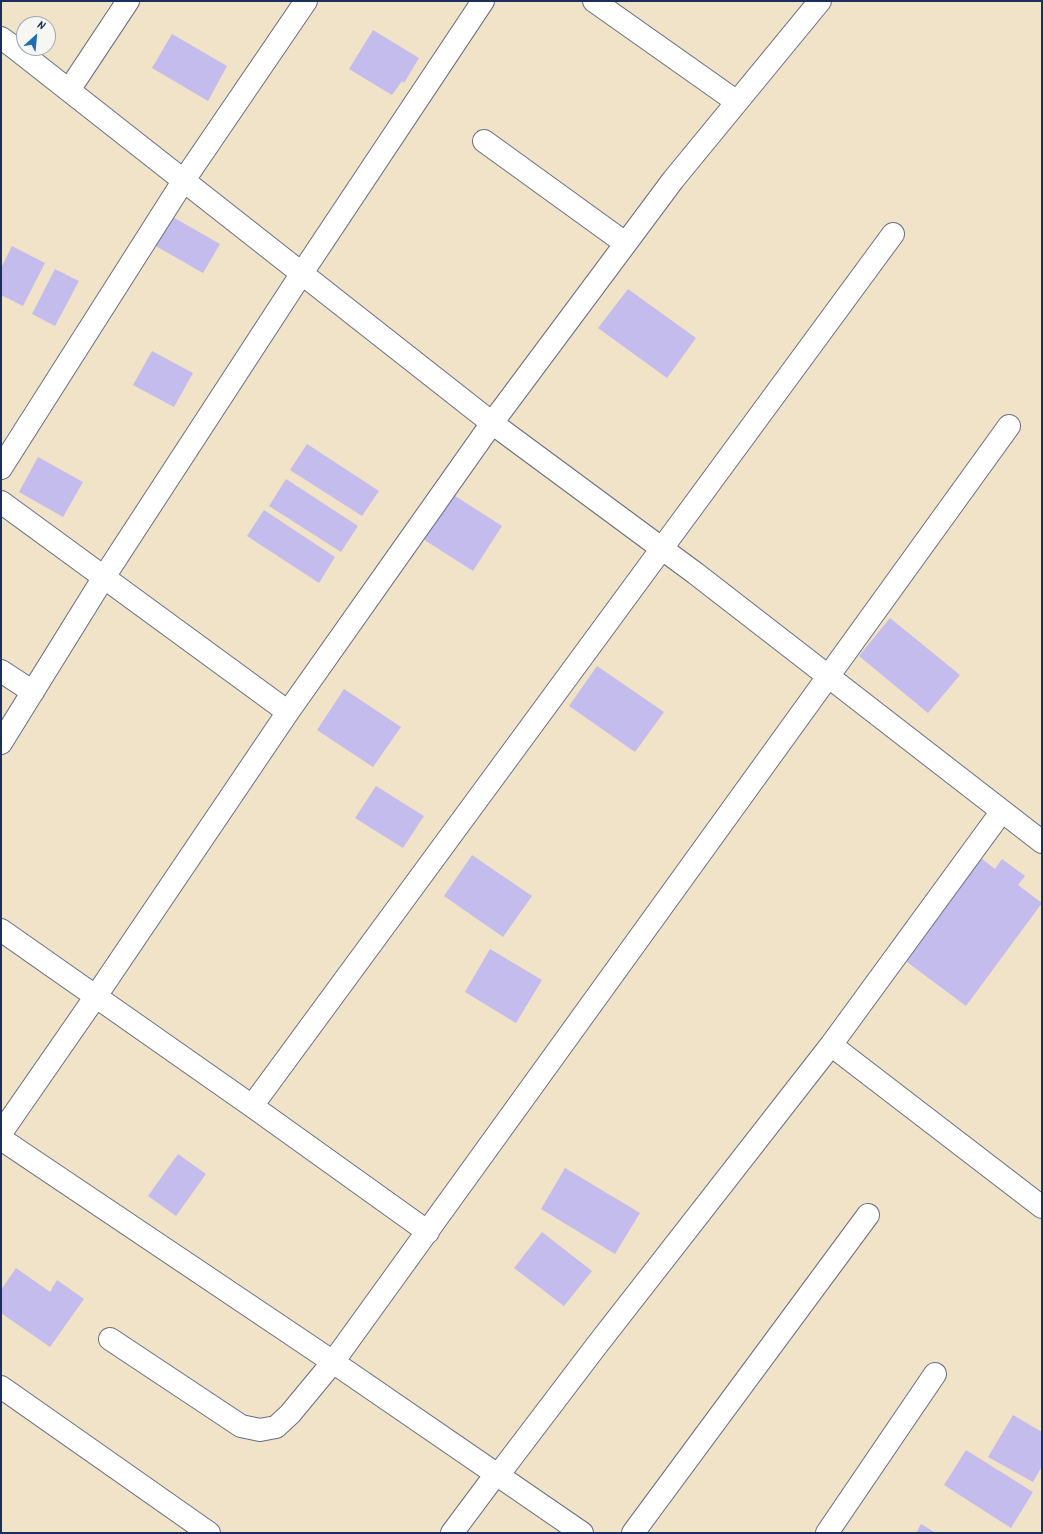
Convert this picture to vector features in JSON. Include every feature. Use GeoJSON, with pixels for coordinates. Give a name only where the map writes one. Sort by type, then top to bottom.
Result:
{"type":"FeatureCollection","features":[{"type":"Feature","properties":{"kind":"street"},"geometry":{"type":"LineString","coordinates":[[69,90],[128,1]]}},
{"type":"Feature","properties":{"kind":"street"},"geometry":{"type":"LineString","coordinates":[[1,468],[184,180],[306,1]]}},
{"type":"Feature","properties":{"kind":"street"},"geometry":{"type":"LineString","coordinates":[[1,743],[104,577],[483,1]]}},
{"type":"Feature","properties":{"kind":"street"},"geometry":{"type":"LineString","coordinates":[[594,1],[737,102]]}},
{"type":"Feature","properties":{"kind":"street"},"geometry":{"type":"LineString","coordinates":[[1,1133],[96,996],[288,712],[492,423],[673,180],[820,1]]}},
{"type":"Feature","properties":{"kind":"street"},"geometry":{"type":"LineString","coordinates":[[1,38],[492,423],[662,548],[1042,842]]}},
{"type":"Feature","properties":{"kind":"street"},"geometry":{"type":"LineString","coordinates":[[484,141],[625,243]]}},
{"type":"Feature","properties":{"kind":"street"},"geometry":{"type":"LineString","coordinates":[[252,1106],[893,234]]}},
{"type":"Feature","properties":{"kind":"street"},"geometry":{"type":"LineString","coordinates":[[110,1339],[241,1426],[260,1430],[276,1427],[290,1414],[333,1362],[428,1232],[1009,426]]}},
{"type":"Feature","properties":{"kind":"street"},"geometry":{"type":"LineString","coordinates":[[1,502],[288,712]]}},
{"type":"Feature","properties":{"kind":"street"},"geometry":{"type":"LineString","coordinates":[[1,671],[33,692]]}},
{"type":"Feature","properties":{"kind":"street"},"geometry":{"type":"LineString","coordinates":[[452,1533],[496,1474],[499,1474],[606,1333],[831,1045],[1002,811]]}},
{"type":"Feature","properties":{"kind":"street"},"geometry":{"type":"LineString","coordinates":[[1,930],[252,1106],[428,1232]]}},
{"type":"Feature","properties":{"kind":"street"},"geometry":{"type":"LineString","coordinates":[[831,1045],[1042,1207]]}},
{"type":"Feature","properties":{"kind":"street"},"geometry":{"type":"LineString","coordinates":[[1,1139],[333,1362],[582,1533]]}},
{"type":"Feature","properties":{"kind":"street"},"geometry":{"type":"LineString","coordinates":[[633,1533],[868,1215]]}},
{"type":"Feature","properties":{"kind":"street"},"geometry":{"type":"LineString","coordinates":[[827,1533],[935,1374]]}},
{"type":"Feature","properties":{"kind":"street"},"geometry":{"type":"LineString","coordinates":[[1,1387],[209,1533]]}},
{"type":"Feature","properties":{"kind":"building"},"geometry":{"type":"Polygon","coordinates":[[[373,30],[419,58],[404,83],[402,81],[392,95],[349,69],[373,30]]]}},
{"type":"Feature","properties":{"kind":"building"},"geometry":{"type":"Polygon","coordinates":[[[172,34],[227,66],[208,101],[152,68],[172,34]]]}},
{"type":"Feature","properties":{"kind":"building"},"geometry":{"type":"Polygon","coordinates":[[[171,216],[220,244],[203,273],[154,245],[171,216]]]}},
{"type":"Feature","properties":{"kind":"building"},"geometry":{"type":"Polygon","coordinates":[[[12,246],[45,263],[23,306],[1,295],[1,268],[12,246]]]}},
{"type":"Feature","properties":{"kind":"building"},"geometry":{"type":"Polygon","coordinates":[[[55,269],[79,281],[55,326],[32,314],[55,269]]]}},
{"type":"Feature","properties":{"kind":"building"},"geometry":{"type":"Polygon","coordinates":[[[628,289],[696,338],[667,378],[598,328],[628,289]]]}},
{"type":"Feature","properties":{"kind":"building"},"geometry":{"type":"Polygon","coordinates":[[[152,351],[193,373],[174,407],[133,385],[152,351]]]}},
{"type":"Feature","properties":{"kind":"building"},"geometry":{"type":"Polygon","coordinates":[[[307,444],[379,491],[362,516],[290,470],[307,444]]]}},
{"type":"Feature","properties":{"kind":"building"},"geometry":{"type":"Polygon","coordinates":[[[38,457],[83,482],[63,517],[19,492],[38,457]]]}},
{"type":"Feature","properties":{"kind":"building"},"geometry":{"type":"Polygon","coordinates":[[[286,479],[358,526],[341,552],[269,506],[286,479]]]}},
{"type":"Feature","properties":{"kind":"building"},"geometry":{"type":"Polygon","coordinates":[[[452,494],[502,526],[473,571],[423,539],[452,494]]]}},
{"type":"Feature","properties":{"kind":"building"},"geometry":{"type":"Polygon","coordinates":[[[264,510],[335,557],[319,583],[247,536],[264,510]]]}},
{"type":"Feature","properties":{"kind":"building"},"geometry":{"type":"Polygon","coordinates":[[[890,618],[960,675],[928,713],[859,656],[890,618]]]}},
{"type":"Feature","properties":{"kind":"building"},"geometry":{"type":"Polygon","coordinates":[[[597,666],[664,712],[635,752],[569,706],[597,666]]]}},
{"type":"Feature","properties":{"kind":"building"},"geometry":{"type":"Polygon","coordinates":[[[344,689],[401,727],[373,767],[317,730],[344,689]]]}},
{"type":"Feature","properties":{"kind":"building"},"geometry":{"type":"Polygon","coordinates":[[[376,786],[424,816],[403,848],[355,818],[376,786]]]}},
{"type":"Feature","properties":{"kind":"building"},"geometry":{"type":"Polygon","coordinates":[[[472,855],[532,896],[503,937],[444,896],[472,855]]]}},
{"type":"Feature","properties":{"kind":"building"},"geometry":{"type":"Polygon","coordinates":[[[978,856],[995,869],[1002,859],[1025,876],[1018,885],[1042,903],[966,1006],[903,959],[978,856]]]}},
{"type":"Feature","properties":{"kind":"building"},"geometry":{"type":"Polygon","coordinates":[[[490,949],[542,980],[516,1023],[465,992],[490,949]]]}},
{"type":"Feature","properties":{"kind":"building"},"geometry":{"type":"Polygon","coordinates":[[[178,1154],[206,1174],[176,1216],[148,1196],[178,1154]]]}},
{"type":"Feature","properties":{"kind":"building"},"geometry":{"type":"Polygon","coordinates":[[[565,1168],[640,1213],[615,1254],[541,1209],[565,1168]]]}},
{"type":"Feature","properties":{"kind":"building"},"geometry":{"type":"Polygon","coordinates":[[[542,1232],[592,1271],[564,1306],[514,1268],[542,1232]]]}},
{"type":"Feature","properties":{"kind":"building"},"geometry":{"type":"Polygon","coordinates":[[[16,1268],[50,1292],[57,1280],[84,1299],[50,1347],[1,1313],[1,1290],[16,1268]]]}},
{"type":"Feature","properties":{"kind":"building"},"geometry":{"type":"Polygon","coordinates":[[[1013,1415],[1042,1432],[1042,1466],[1033,1482],[988,1457],[1013,1415]]]}},
{"type":"Feature","properties":{"kind":"building"},"geometry":{"type":"Polygon","coordinates":[[[966,1450],[1033,1492],[1011,1528],[944,1485],[966,1450]]]}},
{"type":"Feature","properties":{"kind":"building"},"geometry":{"type":"Polygon","coordinates":[[[921,1524],[936,1533],[916,1533],[921,1524]]]}}]}
